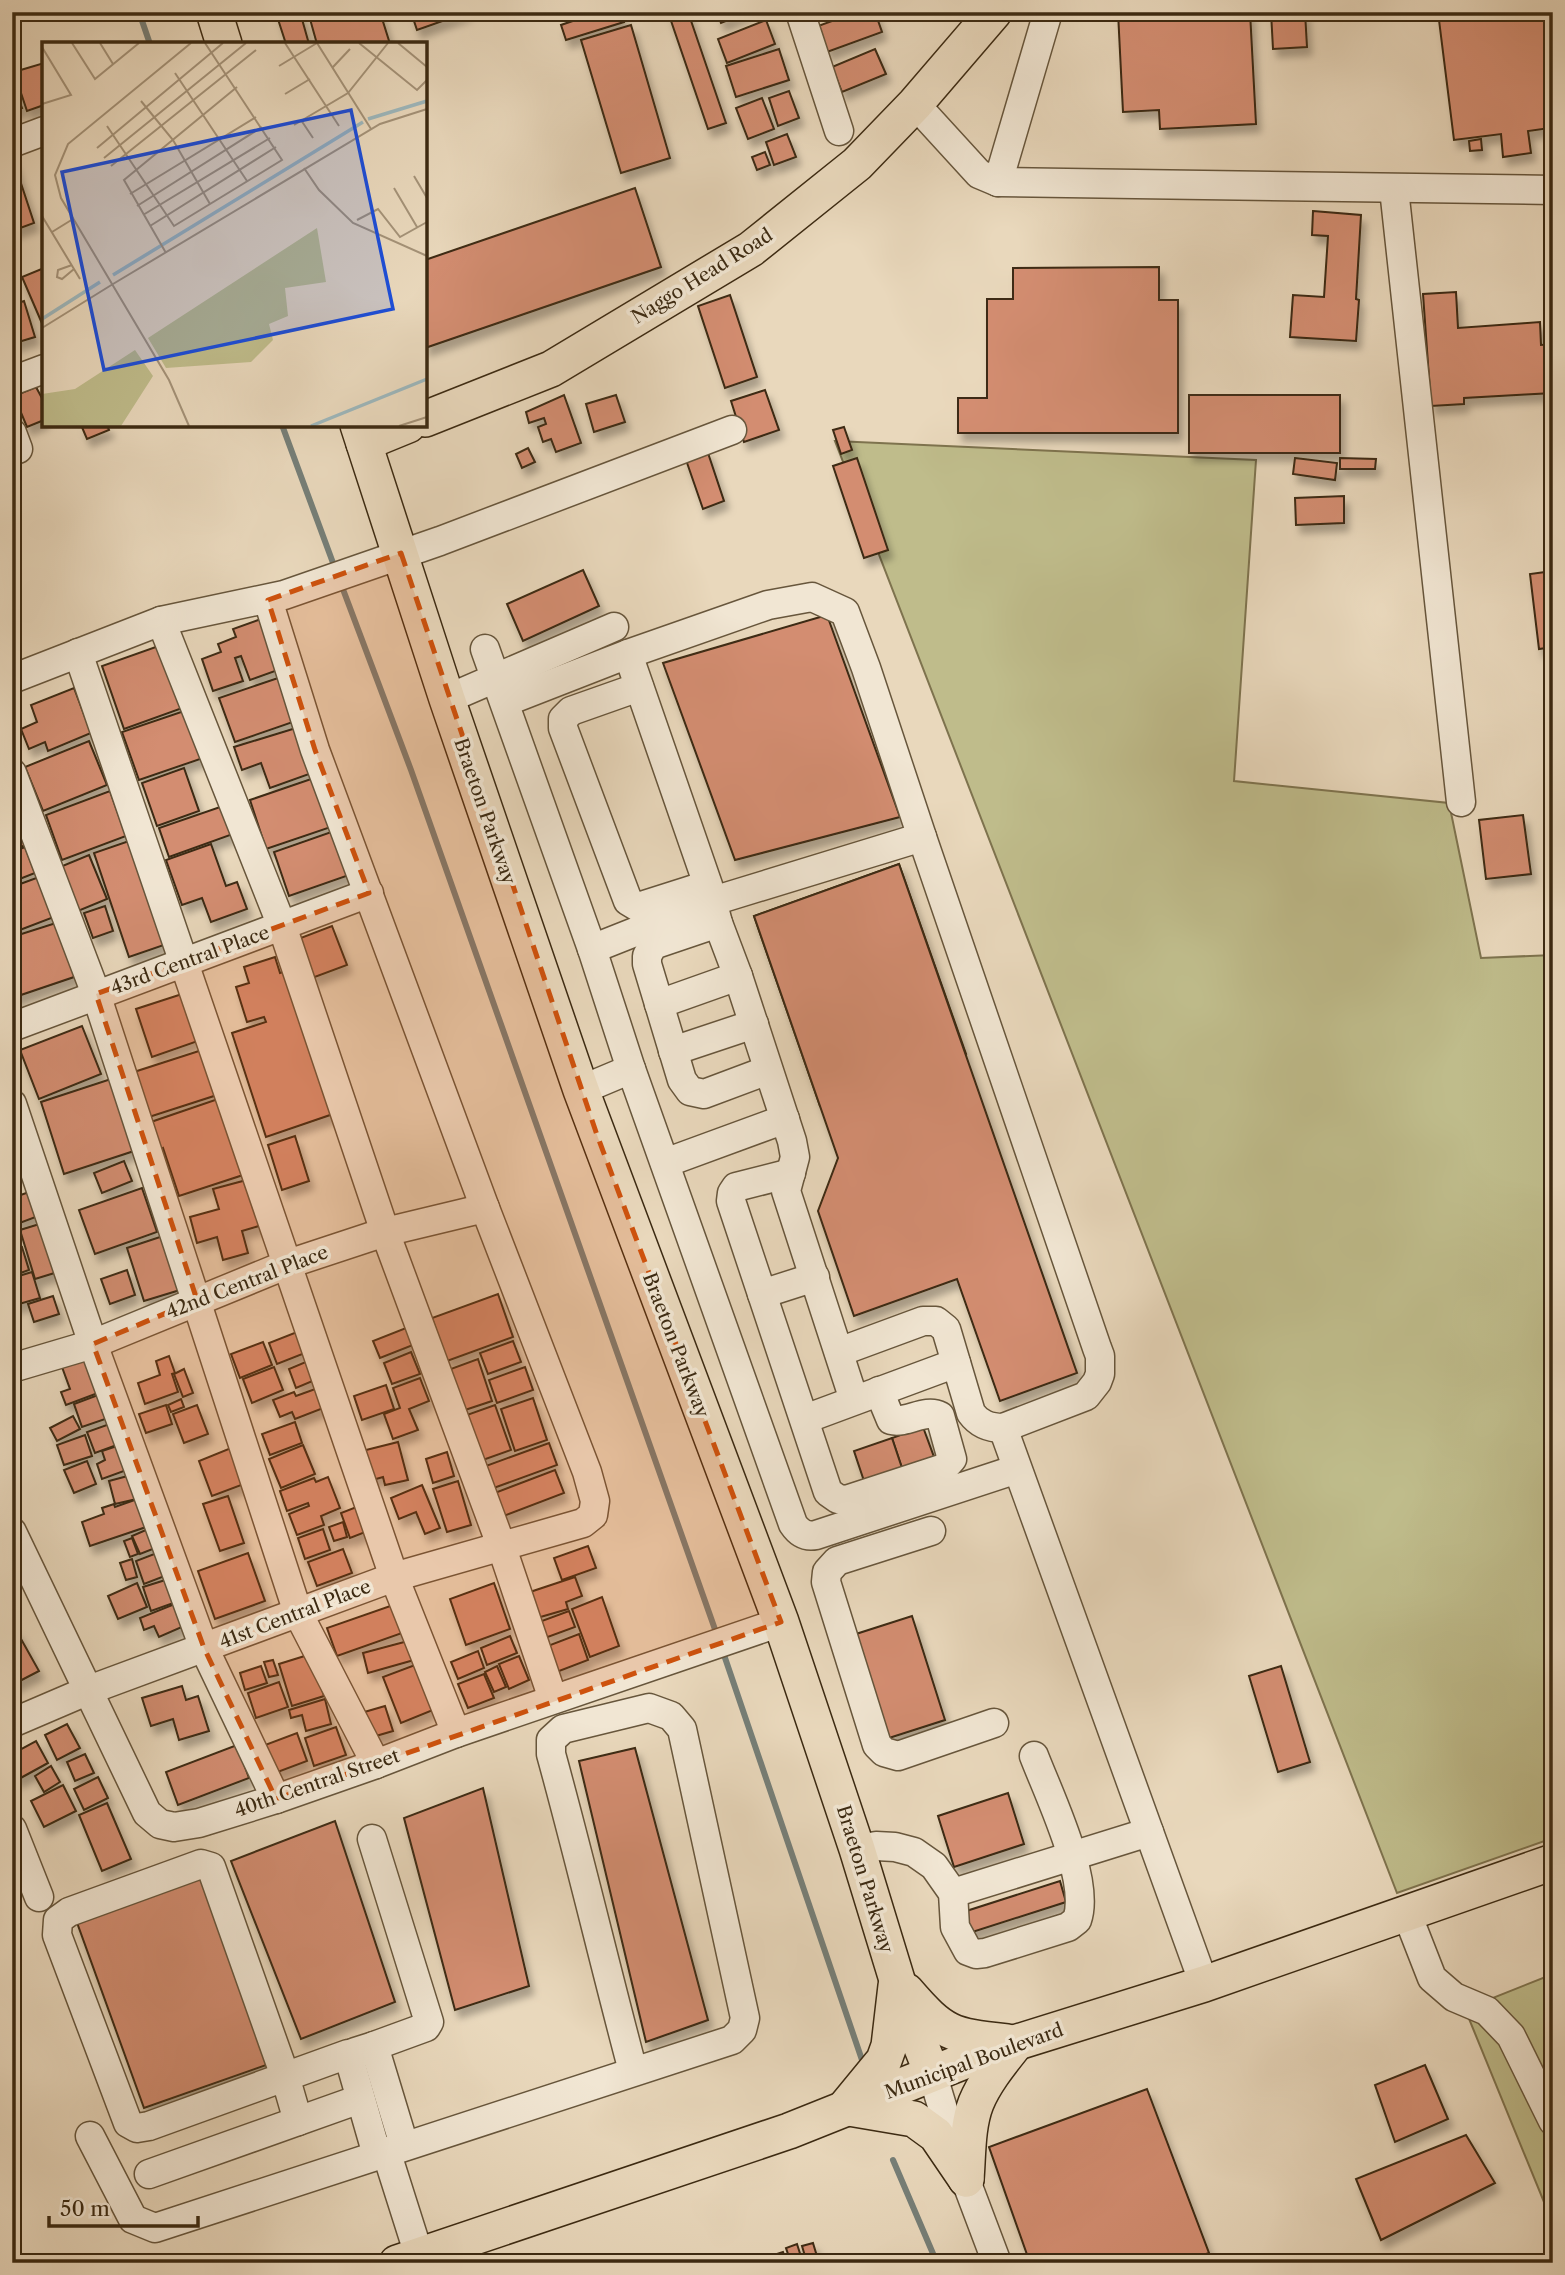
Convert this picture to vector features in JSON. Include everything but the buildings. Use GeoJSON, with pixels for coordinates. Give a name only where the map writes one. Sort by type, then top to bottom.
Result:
{"type":"FeatureCollection","features":[{"type":"Feature","properties":{"kind":"main road"},"geometry":{"type":"LineString","coordinates":[[215,12],[223,42]]}},
{"type":"Feature","properties":{"kind":"main road","name":"Naggo Head Road"},"geometry":{"type":"LineString","coordinates":[[427,418],[551,369],[751,250],[857,164],[915,104],[994,12]]}},
{"type":"Feature","properties":{"kind":"main road"},"geometry":{"type":"LineString","coordinates":[[361,434],[398,427]]}},
{"type":"Feature","properties":{"kind":"main road","name":"Braeton Parkway"},"geometry":{"type":"LineString","coordinates":[[361,434],[447,699],[581,1090],[781,1622],[857,1849],[897,1980],[932,2073]]}},
{"type":"Feature","properties":{"kind":"main road","name":"Municipal Boulevard"},"geometry":{"type":"LineString","coordinates":[[408,2259],[776,2135],[1016,2043],[1204,1984],[1553,1862]]}},
{"type":"Feature","properties":{"kind":"main road"},"geometry":{"type":"LineString","coordinates":[[897,1980],[930,2019],[952,2034],[1016,2043],[991,2075],[976,2104],[970,2132],[966,2179]]}},
{"type":"Feature","properties":{"kind":"main road"},"geometry":{"type":"LineString","coordinates":[[845,2108],[884,2060],[889,2046],[897,1980]]}},
{"type":"Feature","properties":{"kind":"main road"},"geometry":{"type":"LineString","coordinates":[[845,2108],[914,2119],[936,2135],[966,2179]]}},
{"type":"Feature","properties":{"kind":"street"},"geometry":{"type":"LineString","coordinates":[[800,12],[839,131]]}},
{"type":"Feature","properties":{"kind":"street"},"geometry":{"type":"LineString","coordinates":[[998,182],[1048,12]]}},
{"type":"Feature","properties":{"kind":"street"},"geometry":{"type":"LineString","coordinates":[[915,104],[979,174],[998,182],[1553,190]]}},
{"type":"Feature","properties":{"kind":"street"},"geometry":{"type":"LineString","coordinates":[[12,143],[42,132]]}},
{"type":"Feature","properties":{"kind":"street"},"geometry":{"type":"LineString","coordinates":[[1394,189],[1461,802]]}},
{"type":"Feature","properties":{"kind":"street"},"geometry":{"type":"LineString","coordinates":[[12,381],[42,370]]}},
{"type":"Feature","properties":{"kind":"street"},"geometry":{"type":"LineString","coordinates":[[12,679],[161,621],[276,597],[732,430]]}},
{"type":"Feature","properties":{"kind":"street"},"geometry":{"type":"LineString","coordinates":[[276,597],[314,750],[485,1208]]}},
{"type":"Feature","properties":{"kind":"street"},"geometry":{"type":"LineString","coordinates":[[447,699],[500,690],[628,654],[768,605],[812,597],[845,612],[1100,1356],[1100,1374],[1086,1396],[1003,1428],[995,1428],[981,1424],[971,1413],[946,1329],[932,1320],[839,1352]]}},
{"type":"Feature","properties":{"kind":"street"},"geometry":{"type":"LineString","coordinates":[[161,621],[282,926],[385,1232],[501,1545],[554,1699]]}},
{"type":"Feature","properties":{"kind":"street"},"geometry":{"type":"LineString","coordinates":[[500,690],[614,627]]}},
{"type":"Feature","properties":{"kind":"street"},"geometry":{"type":"LineString","coordinates":[[485,649],[793,1524],[807,1535],[816,1535],[1017,1469]]}},
{"type":"Feature","properties":{"kind":"street"},"geometry":{"type":"LineString","coordinates":[[78,653],[394,1577],[456,1732]]}},
{"type":"Feature","properties":{"kind":"street"},"geometry":{"type":"LineString","coordinates":[[628,654],[785,1119],[794,1149],[791,1173],[786,1191],[839,1352],[867,1396],[894,1421],[933,1413],[940,1416],[952,1452],[951,1462],[944,1468],[846,1500],[834,1497],[828,1492],[731,1201],[736,1186],[791,1173]]}},
{"type":"Feature","properties":{"kind":"street"},"geometry":{"type":"LineString","coordinates":[[639,687],[571,711],[564,719],[563,728],[628,901],[638,907],[713,903]]}},
{"type":"Feature","properties":{"kind":"street"},"geometry":{"type":"LineString","coordinates":[[12,773],[96,994],[298,1613],[376,1764]]}},
{"type":"Feature","properties":{"kind":"street"},"geometry":{"type":"LineString","coordinates":[[592,949],[713,903],[922,837]]}},
{"type":"Feature","properties":{"kind":"street","name":"43rd Central Place"},"geometry":{"type":"LineString","coordinates":[[12,1027],[369,893]]}},
{"type":"Feature","properties":{"kind":"street"},"geometry":{"type":"LineString","coordinates":[[713,903],[651,948],[647,964],[673,1052],[684,1085],[699,1094],[768,1070]]}},
{"type":"Feature","properties":{"kind":"street"},"geometry":{"type":"LineString","coordinates":[[659,1004],[738,976]]}},
{"type":"Feature","properties":{"kind":"street"},"geometry":{"type":"LineString","coordinates":[[673,1052],[754,1024]]}},
{"type":"Feature","properties":{"kind":"street"},"geometry":{"type":"LineString","coordinates":[[581,1090],[631,1069]]}},
{"type":"Feature","properties":{"kind":"street"},"geometry":{"type":"LineString","coordinates":[[12,1104],[93,1344],[204,1648],[276,1799]]}},
{"type":"Feature","properties":{"kind":"street"},"geometry":{"type":"LineString","coordinates":[[664,1163],[785,1119]]}},
{"type":"Feature","properties":{"kind":"street","name":"42nd Central Place"},"geometry":{"type":"LineString","coordinates":[[12,1368],[93,1344],[288,1264],[385,1232],[485,1208]]}},
{"type":"Feature","properties":{"kind":"street","name":"41st Central Place"},"geometry":{"type":"LineString","coordinates":[[12,1723],[89,1690],[394,1577],[583,1523],[593,1515],[595,1501],[587,1472],[485,1208]]}},
{"type":"Feature","properties":{"kind":"street"},"geometry":{"type":"LineString","coordinates":[[762,1294],[815,1277]]}},
{"type":"Feature","properties":{"kind":"street"},"geometry":{"type":"LineString","coordinates":[[805,1419],[956,1363]]}},
{"type":"Feature","properties":{"kind":"street"},"geometry":{"type":"LineString","coordinates":[[1003,1428],[1204,1984]]}},
{"type":"Feature","properties":{"kind":"street"},"geometry":{"type":"LineString","coordinates":[[931,1531],[837,1561],[827,1572],[826,1582],[877,1745],[884,1752],[898,1756],[994,1723]]}},
{"type":"Feature","properties":{"kind":"street","name":"40th Central Street"},"geometry":{"type":"LineString","coordinates":[[12,1532],[147,1813],[160,1824],[174,1827],[199,1823],[276,1799],[456,1732],[781,1622]]}},
{"type":"Feature","properties":{"kind":"street"},"geometry":{"type":"LineString","coordinates":[[90,2136],[134,2219],[155,2228],[733,2040],[742,2030],[746,2018],[682,1729],[671,1716],[649,1708],[563,1729],[551,1740],[551,1754],[581,1860],[599,1945],[633,2071]]}},
{"type":"Feature","properties":{"kind":"street"},"geometry":{"type":"LineString","coordinates":[[857,1849],[895,1847],[914,1852],[934,1866],[953,1893],[956,1927],[961,1940],[968,1951],[976,1954],[1068,1927],[1077,1920],[1081,1898],[1072,1856],[1034,1756]]}},
{"type":"Feature","properties":{"kind":"street"},"geometry":{"type":"LineString","coordinates":[[12,1829],[39,1897]]}},
{"type":"Feature","properties":{"kind":"street"},"geometry":{"type":"LineString","coordinates":[[953,1893],[1149,1832]]}},
{"type":"Feature","properties":{"kind":"street"},"geometry":{"type":"LineString","coordinates":[[298,2121],[285,2076],[211,1867],[201,1864],[69,1912],[58,1920],[57,1935],[128,2123],[137,2128],[149,2126],[285,2076],[426,2027],[429,2022],[372,1839]]}},
{"type":"Feature","properties":{"kind":"street"},"geometry":{"type":"LineString","coordinates":[[1407,1914],[1433,1978],[1454,1997],[1487,2011],[1511,2036],[1553,2121]]}},
{"type":"Feature","properties":{"kind":"street"},"geometry":{"type":"LineString","coordinates":[[361,2050],[360,2099],[389,2151]]}},
{"type":"Feature","properties":{"kind":"street"},"geometry":{"type":"LineString","coordinates":[[361,2050],[389,2151],[408,2259]]}},
{"type":"Feature","properties":{"kind":"street","name":"Braeton Parkway"},"geometry":{"type":"LineString","coordinates":[[932,2073],[966,2179],[997,2263]]}},
{"type":"Feature","properties":{"kind":"street"},"geometry":{"type":"LineString","coordinates":[[149,2174],[360,2099]]}},
{"type":"Feature","properties":{"kind":"highlighted area"},"geometry":{"type":"Polygon","coordinates":[[[401,553],[597,1135],[781,1622],[276,1799],[204,1648],[93,1344],[197,1300],[96,994],[369,893],[315,750],[268,600],[401,553]]]}},
{"type":"Feature","properties":{"kind":"shaded area"},"geometry":{"type":"Polygon","coordinates":[[[835,441],[1256,460],[1234,781],[1449,803],[1481,958],[1553,955],[1553,1838],[1397,1893],[835,441]]]}},
{"type":"Feature","properties":{"kind":"shaded area"},"geometry":{"type":"Polygon","coordinates":[[[1553,1974],[1553,2224],[1465,2009],[1553,1974]]]}},
{"type":"Feature","properties":{"kind":"waterway"},"geometry":{"type":"LineString","coordinates":[[139,12],[149,42]]}},
{"type":"Feature","properties":{"kind":"waterway"},"geometry":{"type":"LineString","coordinates":[[283,427],[336,571]]}},
{"type":"Feature","properties":{"kind":"waterway"},"geometry":{"type":"LineString","coordinates":[[341,584],[411,770],[717,1635]]}},
{"type":"Feature","properties":{"kind":"waterway"},"geometry":{"type":"LineString","coordinates":[[722,1649],[862,2060]]}},
{"type":"Feature","properties":{"kind":"waterway"},"geometry":{"type":"LineString","coordinates":[[893,2160],[937,2263]]}}]}
